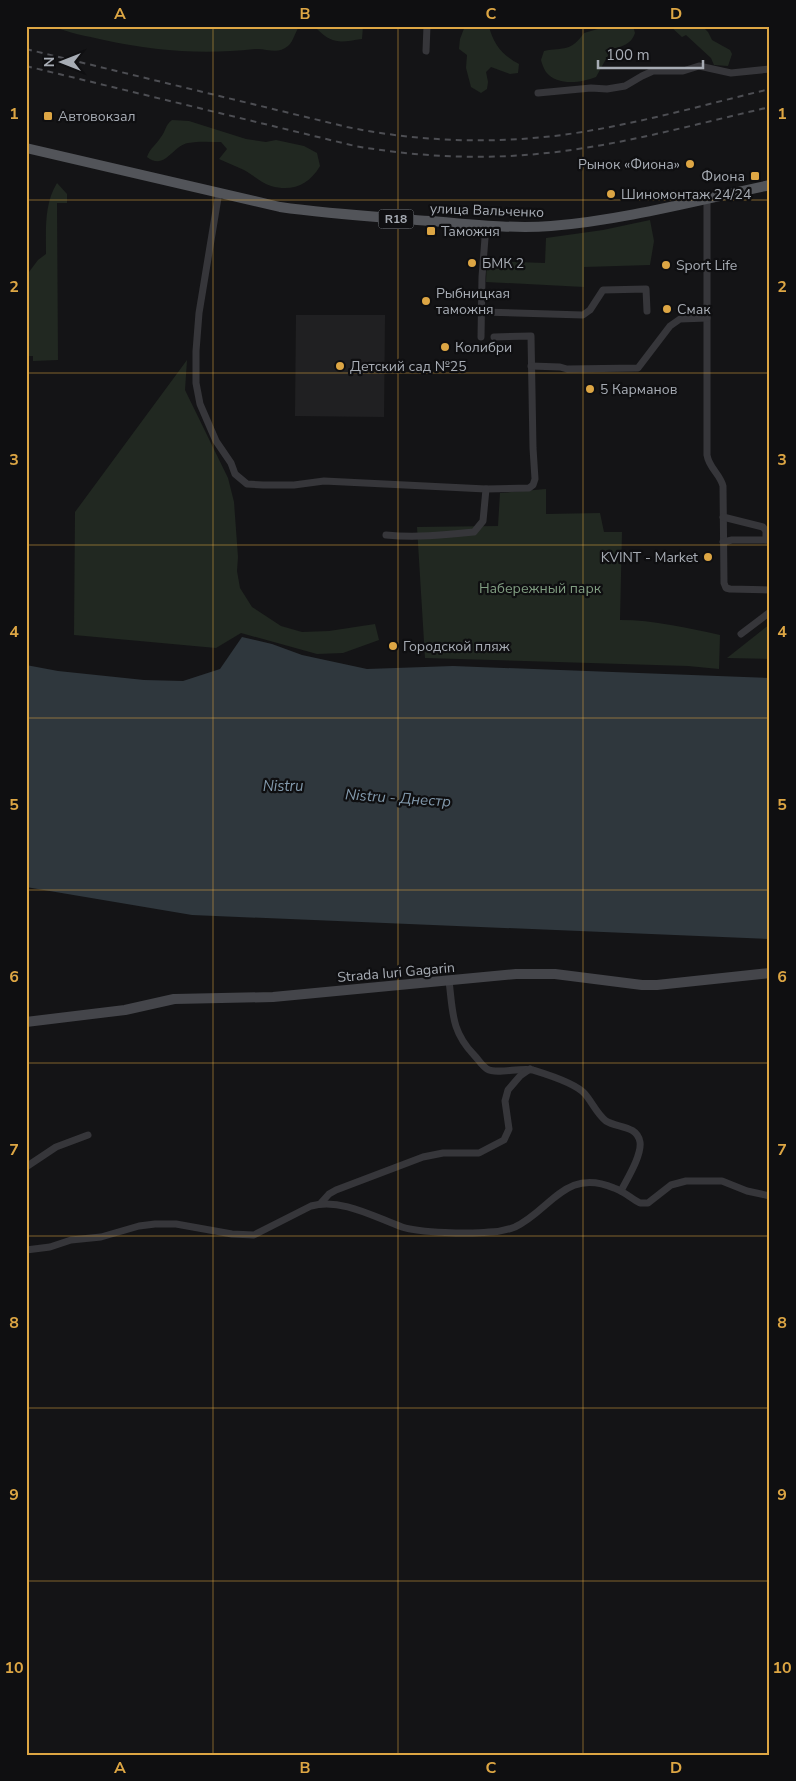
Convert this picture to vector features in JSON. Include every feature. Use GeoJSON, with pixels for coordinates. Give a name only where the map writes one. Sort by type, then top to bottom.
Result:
{"type":"FeatureCollection","features":[{"type":"Feature","properties":{"kind":"main road","name":"улица Вальченко"},"geometry":{"type":"LineString","coordinates":[[26,148],[280,207],[312,212],[486,225],[534,227],[571,224],[770,185]]}},
{"type":"Feature","properties":{"kind":"main road","name":"Strada Iuri Gagarin"},"geometry":{"type":"LineString","coordinates":[[26,1022],[125,1010],[174,999],[273,997],[505,974],[543,973],[642,985],[657,985],[770,973]]}},
{"type":"Feature","properties":{"kind":"street"},"geometry":{"type":"LineString","coordinates":[[426,52],[427,26]]}},
{"type":"Feature","properties":{"kind":"street"},"geometry":{"type":"LineString","coordinates":[[538,93],[591,88],[607,89],[625,86],[653,71],[683,71],[699,66],[731,73],[770,69]]}},
{"type":"Feature","properties":{"kind":"street"},"geometry":{"type":"LineString","coordinates":[[219,192],[199,313],[196,383],[200,404],[216,441],[230,463],[234,474],[247,484],[294,486],[324,481],[486,489],[529,488],[536,479],[531,336],[494,337]]}},
{"type":"Feature","properties":{"kind":"street"},"geometry":{"type":"LineString","coordinates":[[707,198],[707,456],[708,464],[721,481],[724,583],[726,588],[770,590]]}},
{"type":"Feature","properties":{"kind":"street"},"geometry":{"type":"LineString","coordinates":[[481,337],[482,277],[486,225]]}},
{"type":"Feature","properties":{"kind":"street"},"geometry":{"type":"LineString","coordinates":[[482,312],[584,314],[590,310],[603,290],[646,289],[646,311]]}},
{"type":"Feature","properties":{"kind":"street"},"geometry":{"type":"LineString","coordinates":[[532,366],[567,369],[638,368],[676,320],[707,318]]}},
{"type":"Feature","properties":{"kind":"street"},"geometry":{"type":"LineString","coordinates":[[386,535],[427,537],[474,532],[483,521],[486,489]]}},
{"type":"Feature","properties":{"kind":"street"},"geometry":{"type":"LineString","coordinates":[[723,517],[763,528],[766,531],[768,540],[732,540],[723,542]]}},
{"type":"Feature","properties":{"kind":"street"},"geometry":{"type":"LineString","coordinates":[[741,634],[770,612]]}},
{"type":"Feature","properties":{"kind":"street"},"geometry":{"type":"LineString","coordinates":[[449,981],[455,1026],[462,1042],[483,1064],[491,1070],[530,1069],[558,1079],[583,1091],[606,1120],[636,1133],[640,1141],[640,1150],[621,1191]]}},
{"type":"Feature","properties":{"kind":"street"},"geometry":{"type":"LineString","coordinates":[[320,1204],[328,1194],[336,1190],[414,1160],[434,1154],[479,1153],[504,1140],[509,1130],[505,1096],[513,1082],[530,1069]]}},
{"type":"Feature","properties":{"kind":"street"},"geometry":{"type":"LineString","coordinates":[[26,1166],[56,1147],[88,1135]]}},
{"type":"Feature","properties":{"kind":"street"},"geometry":{"type":"LineString","coordinates":[[26,1250],[50,1247],[71,1240],[108,1235],[139,1226],[165,1223],[245,1235],[254,1234],[311,1206],[320,1204],[358,1210],[412,1229],[488,1233],[516,1226],[533,1215],[561,1191],[574,1185],[598,1183],[621,1191],[644,1204],[671,1185],[686,1181],[722,1181],[747,1191],[770,1196]]}},
{"type":"Feature","properties":{"kind":"shaded area","name":"Детский сад №25"},"geometry":{"type":"Polygon","coordinates":[[[296,315],[385,315],[384,417],[295,416],[296,315]]]}},
{"type":"Feature","properties":{"kind":"green space"},"geometry":{"type":"Polygon","coordinates":[[[52,26],[300,26],[290,44],[284,49],[198,52],[123,44],[65,31],[52,26]]]}},
{"type":"Feature","properties":{"kind":"green space"},"geometry":{"type":"Polygon","coordinates":[[[318,26],[363,26],[362,39],[333,40],[317,29],[318,26]]]}},
{"type":"Feature","properties":{"kind":"green space"},"geometry":{"type":"Polygon","coordinates":[[[465,26],[489,26],[499,49],[519,64],[518,73],[510,74],[491,67],[486,72],[487,89],[481,93],[471,87],[466,68],[467,55],[459,49],[460,39],[465,26]]]}},
{"type":"Feature","properties":{"kind":"green space"},"geometry":{"type":"Polygon","coordinates":[[[608,26],[633,26],[635,33],[629,43],[611,50],[596,77],[570,82],[556,80],[546,72],[541,60],[544,51],[567,48],[575,43],[584,33],[608,26]]]}},
{"type":"Feature","properties":{"kind":"green space"},"geometry":{"type":"Polygon","coordinates":[[[670,26],[702,26],[712,40],[730,50],[732,54],[728,66],[714,65],[711,58],[686,35],[682,37],[670,26]]]}},
{"type":"Feature","properties":{"kind":"green space"},"geometry":{"type":"Polygon","coordinates":[[[172,120],[189,121],[246,139],[266,142],[276,140],[304,146],[317,153],[320,166],[316,173],[305,182],[293,187],[279,188],[267,185],[244,170],[219,159],[227,149],[221,142],[188,143],[177,148],[164,160],[153,161],[147,157],[148,154],[172,120]]]}},
{"type":"Feature","properties":{"kind":"green space"},"geometry":{"type":"Polygon","coordinates":[[[57,183],[67,194],[67,203],[57,203],[58,360],[33,361],[33,356],[26,356],[26,276],[38,260],[46,254],[48,208],[57,183]]]}},
{"type":"Feature","properties":{"kind":"green space"},"geometry":{"type":"Polygon","coordinates":[[[650,220],[654,241],[650,265],[584,267],[584,287],[486,282],[487,261],[545,263],[546,238],[603,230],[650,220]]]}},
{"type":"Feature","properties":{"kind":"green space"},"geometry":{"type":"Polygon","coordinates":[[[187,360],[185,390],[228,478],[234,502],[238,557],[237,571],[240,588],[252,607],[281,626],[302,632],[329,631],[375,624],[379,640],[343,653],[317,654],[241,633],[216,648],[74,635],[75,512],[187,360]]]}},
{"type":"Feature","properties":{"kind":"green space","name":"Набережный парк"},"geometry":{"type":"Polygon","coordinates":[[[546,489],[546,514],[600,513],[604,532],[622,532],[620,620],[658,623],[720,635],[719,669],[688,666],[425,658],[417,527],[498,526],[500,493],[546,489]]]}},
{"type":"Feature","properties":{"kind":"green space"},"geometry":{"type":"Polygon","coordinates":[[[770,624],[770,659],[727,658],[770,624]]]}},
{"type":"Feature","properties":{"kind":"water","name":"Nistru"},"geometry":{"type":"Polygon","coordinates":[[[242,637],[272,644],[302,655],[367,669],[453,666],[770,678],[770,939],[192,915],[26,887],[26,665],[58,671],[144,680],[183,681],[220,669],[242,637]]]}},
{"type":"Feature","properties":{"kind":"railway"},"geometry":{"type":"LineString","coordinates":[[26,49],[347,127],[373,132],[450,140],[502,140],[581,132],[663,116],[770,89]]}},
{"type":"Feature","properties":{"kind":"railway"},"geometry":{"type":"LineString","coordinates":[[26,66],[355,146],[427,155],[475,157],[547,153],[603,145],[770,107]]}},
{"type":"Feature","properties":{"kind":"place","name":"Автовокзал"},"geometry":{"type":"Point","coordinates":[48,116]}},
{"type":"Feature","properties":{"kind":"place","name":"Рынок «Фиона»"},"geometry":{"type":"Point","coordinates":[690,164]}},
{"type":"Feature","properties":{"kind":"place","name":"Фиона"},"geometry":{"type":"Point","coordinates":[755,176]}},
{"type":"Feature","properties":{"kind":"place","name":"Шиномонтаж 24/24"},"geometry":{"type":"Point","coordinates":[611,194]}},
{"type":"Feature","properties":{"kind":"place","name":"Таможня"},"geometry":{"type":"Point","coordinates":[431,231]}},
{"type":"Feature","properties":{"kind":"place","name":"БМК 2"},"geometry":{"type":"Point","coordinates":[472,263]}},
{"type":"Feature","properties":{"kind":"place","name":"Sport Life"},"geometry":{"type":"Point","coordinates":[666,265]}},
{"type":"Feature","properties":{"kind":"place","name":"Рыбницкая таможня"},"geometry":{"type":"Point","coordinates":[426,301]}},
{"type":"Feature","properties":{"kind":"place","name":"Смак"},"geometry":{"type":"Point","coordinates":[667,309]}},
{"type":"Feature","properties":{"kind":"place","name":"Колибри"},"geometry":{"type":"Point","coordinates":[445,347]}},
{"type":"Feature","properties":{"kind":"place","name":"Детский сад №25"},"geometry":{"type":"Point","coordinates":[340,366]}},
{"type":"Feature","properties":{"kind":"place","name":"5 Карманов"},"geometry":{"type":"Point","coordinates":[590,389]}},
{"type":"Feature","properties":{"kind":"place","name":"KVINT - Market"},"geometry":{"type":"Point","coordinates":[708,557]}},
{"type":"Feature","properties":{"kind":"place","name":"Городской пляж"},"geometry":{"type":"Point","coordinates":[393,646]}},
{"type":"Feature","properties":{"kind":"water label","name":"Nistru - Днестр"},"geometry":{"type":"Point","coordinates":[398,798]}}]}
